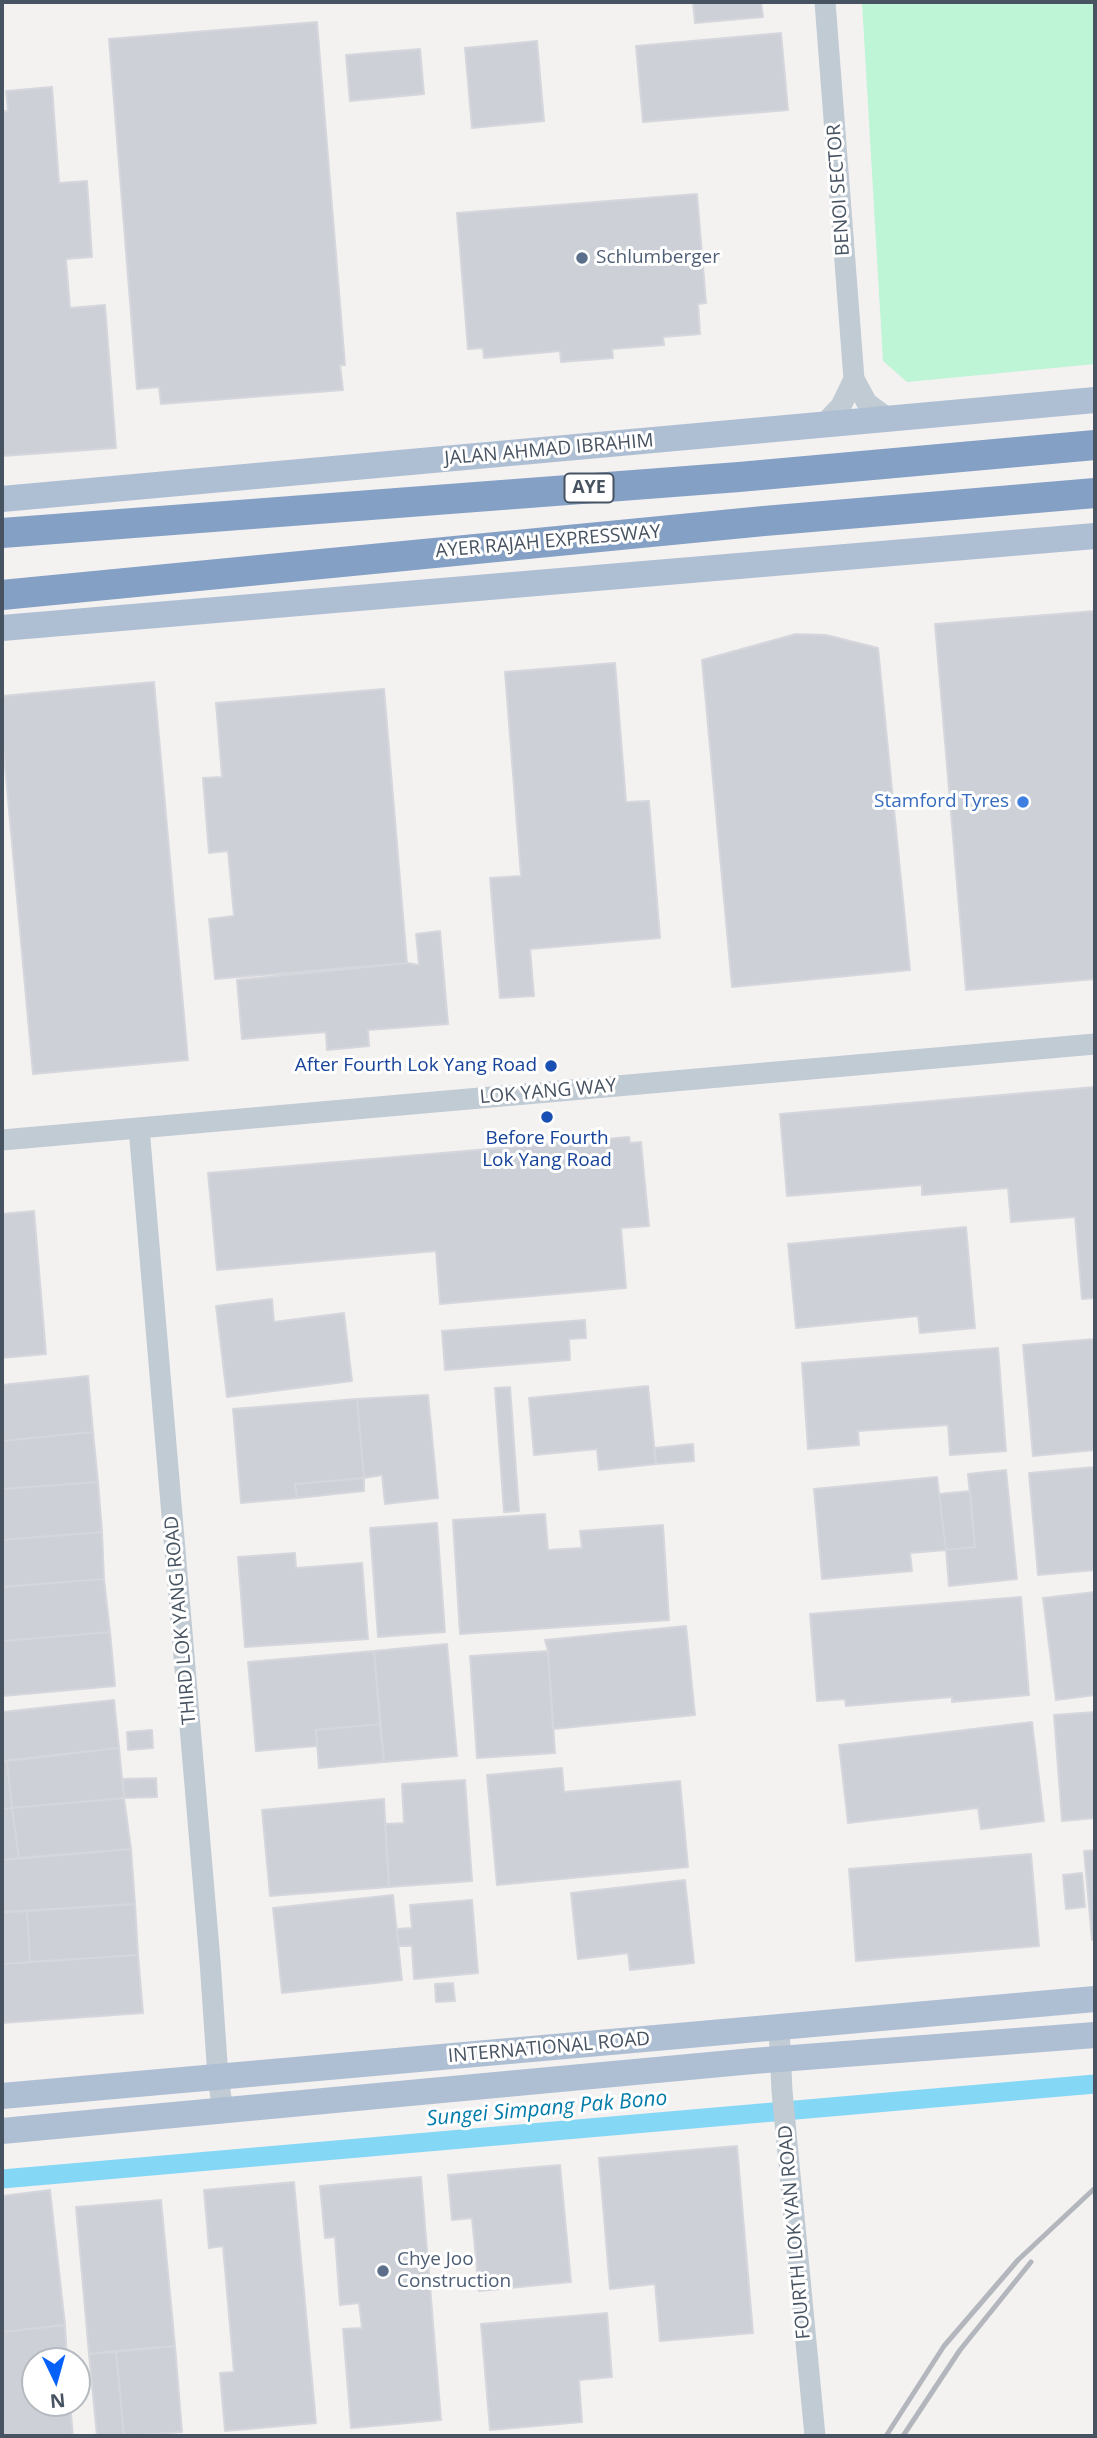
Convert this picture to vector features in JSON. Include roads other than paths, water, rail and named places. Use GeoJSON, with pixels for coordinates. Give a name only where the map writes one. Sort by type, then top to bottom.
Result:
{"type":"FeatureCollection","features":[{"type":"Feature","properties":{"kind":"highway","name":"AYE"},"geometry":{"type":"LineString","coordinates":[[2,533],[739,477],[1095,445]]}},
{"type":"Feature","properties":{"kind":"highway","name":"AYER RAJAH EXPRESSWAY"},"geometry":{"type":"LineString","coordinates":[[2,595],[750,523],[1095,493]]}},
{"type":"Feature","properties":{"kind":"main road","name":"JALAN AHMAD IBRAHIM"},"geometry":{"type":"LineString","coordinates":[[2,499],[1095,400]]}},
{"type":"Feature","properties":{"kind":"main road"},"geometry":{"type":"LineString","coordinates":[[2,628],[1095,536]]}},
{"type":"Feature","properties":{"kind":"main road","name":"INTERNATIONAL ROAD"},"geometry":{"type":"LineString","coordinates":[[2,2096],[1095,1999]]}},
{"type":"Feature","properties":{"kind":"main road","name":"INTERNATIONAL ROAD"},"geometry":{"type":"LineString","coordinates":[[2,2131],[781,2058],[1095,2035]]}},
{"type":"Feature","properties":{"kind":"street","name":"BENOI SECTOR"},"geometry":{"type":"LineString","coordinates":[[825,2],[854,379],[867,403],[890,420]]}},
{"type":"Feature","properties":{"kind":"street"},"geometry":{"type":"LineString","coordinates":[[823,425],[841,406],[854,379]]}},
{"type":"Feature","properties":{"kind":"street","name":"LOK YANG WAY"},"geometry":{"type":"LineString","coordinates":[[2,1140],[1095,1044]]}},
{"type":"Feature","properties":{"kind":"street","name":"THIRD LOK YANG ROAD"},"geometry":{"type":"LineString","coordinates":[[139,1128],[223,2112]]}},
{"type":"Feature","properties":{"kind":"street","name":"FOURTH LOK YAN ROAD"},"geometry":{"type":"LineString","coordinates":[[779,2027],[782,2091],[815,2436]]}},
{"type":"Feature","properties":{"kind":"waterway","name":"Sungei Simpang Pak Bono"},"geometry":{"type":"LineString","coordinates":[[2,2179],[1095,2084]]}},
{"type":"Feature","properties":{"kind":"railway"},"geometry":{"type":"LineString","coordinates":[[886,2436],[944,2346],[1018,2260],[1095,2188]]}},
{"type":"Feature","properties":{"kind":"railway"},"geometry":{"type":"LineString","coordinates":[[903,2436],[960,2350],[1031,2262]]}},
{"type":"Feature","properties":{"kind":"place","name":"Schlumberger"},"geometry":{"type":"Point","coordinates":[582,258]}},
{"type":"Feature","properties":{"kind":"place","name":"Stamford Tyres"},"geometry":{"type":"Point","coordinates":[1023,802]}},
{"type":"Feature","properties":{"kind":"place","name":"After Fourth Lok Yang Road"},"geometry":{"type":"Point","coordinates":[551,1066]}},
{"type":"Feature","properties":{"kind":"place","name":"Before Fourth Lok Yang Road"},"geometry":{"type":"Point","coordinates":[547,1117]}},
{"type":"Feature","properties":{"kind":"place","name":"Chye Joo Construction"},"geometry":{"type":"Point","coordinates":[383,2271]}}]}
